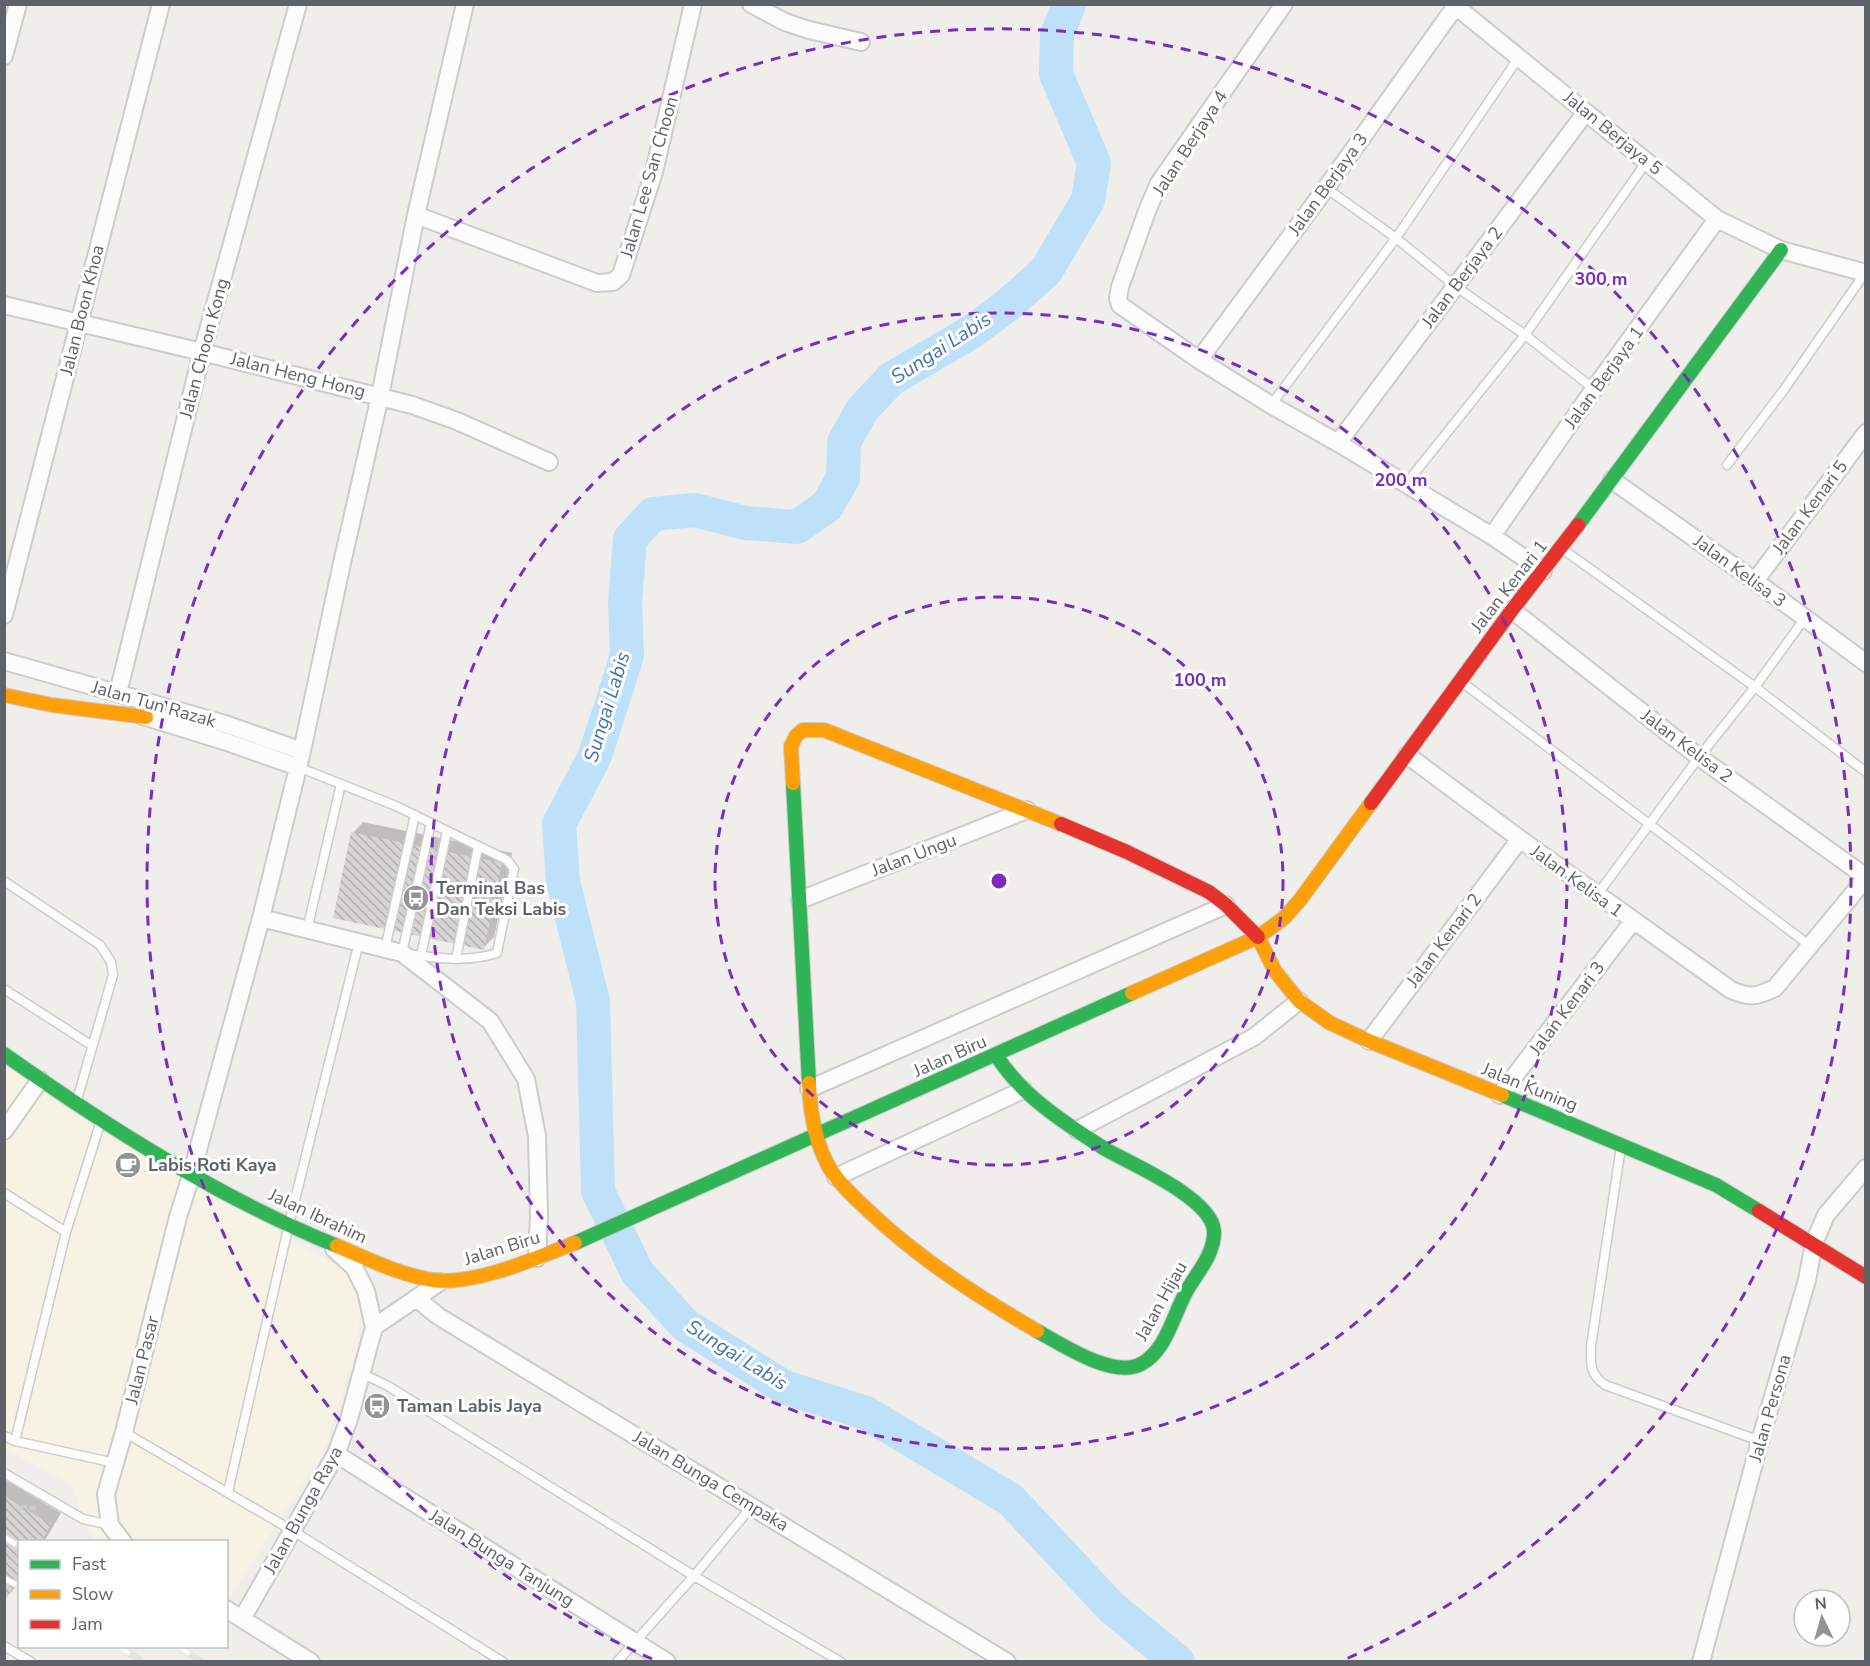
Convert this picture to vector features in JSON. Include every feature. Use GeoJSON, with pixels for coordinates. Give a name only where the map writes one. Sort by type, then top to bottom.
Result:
{"type":"FeatureCollection","features":[{"type":"Feature","properties":{"kind":"main road","name":"Jalan Kenari 1"},"geometry":{"type":"LineString","coordinates":[[1257,938],[1284,918],[1300,900],[1512,610],[1612,480],[1781,250]]}},
{"type":"Feature","properties":{"kind":"main road"},"geometry":{"type":"LineString","coordinates":[[4,695],[51,705],[146,717]]}},
{"type":"Feature","properties":{"kind":"main road","name":"Jalan Hijau"},"geometry":{"type":"LineString","coordinates":[[996,1055],[1023,1090],[1103,1148],[1197,1202],[1212,1222],[1213,1244],[1181,1301],[1159,1347],[1148,1360],[1137,1366],[1110,1367],[1048,1337],[966,1287],[922,1256],[881,1222],[836,1177],[822,1155],[815,1135],[809,1089],[791,746],[794,737],[801,730],[812,728],[824,730],[1027,810]]}},
{"type":"Feature","properties":{"kind":"main road","name":"Jalan Kuning"},"geometry":{"type":"LineString","coordinates":[[1027,810],[1158,867],[1209,892],[1226,905],[1257,938],[1275,970],[1299,1001],[1330,1023],[1716,1185],[1866,1277]]}},
{"type":"Feature","properties":{"kind":"main road","name":"Jalan Biru"},"geometry":{"type":"LineString","coordinates":[[440,1282],[466,1279],[537,1258],[573,1244],[1257,938]]}},
{"type":"Feature","properties":{"kind":"main road","name":"Jalan Ibrahim"},"geometry":{"type":"LineString","coordinates":[[4,1054],[39,1081],[191,1176],[328,1243],[394,1269],[440,1282]]}},
{"type":"Feature","properties":{"kind":"street"},"geometry":{"type":"LineString","coordinates":[[4,56],[18,4]]}},
{"type":"Feature","properties":{"kind":"street","name":"Jalan Boon Khoa"},"geometry":{"type":"LineString","coordinates":[[4,615],[161,4]]}},
{"type":"Feature","properties":{"kind":"street","name":"Jalan Choon Kong"},"geometry":{"type":"LineString","coordinates":[[118,693],[202,352],[298,4]]}},
{"type":"Feature","properties":{"kind":"street","name":"Jalan Pasar"},"geometry":{"type":"LineString","coordinates":[[110,1525],[106,1494],[178,1217],[261,918],[300,759],[380,396],[416,215],[465,4]]}},
{"type":"Feature","properties":{"kind":"street","name":"Jalan Lee San Choon"},"geometry":{"type":"LineString","coordinates":[[416,215],[597,283],[613,282],[621,275],[654,172],[693,4]]}},
{"type":"Feature","properties":{"kind":"street"},"geometry":{"type":"LineString","coordinates":[[752,4],[785,22],[861,42]]}},
{"type":"Feature","properties":{"kind":"street","name":"Jalan Berjaya 4"},"geometry":{"type":"LineString","coordinates":[[1199,360],[1120,305],[1118,297],[1120,287],[1159,183],[1284,4]]}},
{"type":"Feature","properties":{"kind":"street","name":"Jalan Berjaya 3"},"geometry":{"type":"LineString","coordinates":[[1199,360],[1326,188],[1454,6]]}},
{"type":"Feature","properties":{"kind":"street","name":"Jalan Berjaya 5"},"geometry":{"type":"LineString","coordinates":[[1454,6],[1718,219],[1781,250],[1866,273]]}},
{"type":"Feature","properties":{"kind":"street","name":"Jalan Berjaya 2"},"geometry":{"type":"LineString","coordinates":[[1338,443],[1586,112]]}},
{"type":"Feature","properties":{"kind":"street","name":"Jalan Berjaya 1"},"geometry":{"type":"LineString","coordinates":[[1492,536],[1594,389],[1718,219]]}},
{"type":"Feature","properties":{"kind":"street","name":"Jalan Heng Hong"},"geometry":{"type":"LineString","coordinates":[[4,305],[380,396],[458,421],[549,462]]}},
{"type":"Feature","properties":{"kind":"street"},"geometry":{"type":"LineString","coordinates":[[1199,360],[1492,536],[1543,571]]}},
{"type":"Feature","properties":{"kind":"street","name":"Jalan Kenari 5"},"geometry":{"type":"LineString","coordinates":[[1755,581],[1866,434]]}},
{"type":"Feature","properties":{"kind":"street","name":"Jalan Kelisa 3"},"geometry":{"type":"LineString","coordinates":[[1612,480],[1866,663]]}},
{"type":"Feature","properties":{"kind":"street","name":"Jalan Kelisa 2"},"geometry":{"type":"LineString","coordinates":[[1512,610],[1698,757],[1866,878]]}},
{"type":"Feature","properties":{"kind":"street","name":"Jalan Tun Razak"},"geometry":{"type":"LineString","coordinates":[[4,661],[225,724],[300,759]]}},
{"type":"Feature","properties":{"kind":"street","name":"Jalan Tun Razak"},"geometry":{"type":"LineString","coordinates":[[4,683],[146,717],[228,742],[300,759]]}},
{"type":"Feature","properties":{"kind":"street","name":"Jalan Kelisa 1"},"geometry":{"type":"LineString","coordinates":[[1407,754],[1520,840],[1731,990],[1753,996],[1774,988],[1809,945]]}},
{"type":"Feature","properties":{"kind":"street","name":"Jalan Ungu"},"geometry":{"type":"LineString","coordinates":[[800,900],[1027,810]]}},
{"type":"Feature","properties":{"kind":"street","name":"Jalan Kenari 2"},"geometry":{"type":"LineString","coordinates":[[1369,1041],[1520,840]]}},
{"type":"Feature","properties":{"kind":"street"},"geometry":{"type":"LineString","coordinates":[[1809,945],[1866,878]]}},
{"type":"Feature","properties":{"kind":"street"},"geometry":{"type":"LineString","coordinates":[[809,1089],[1226,905]]}},
{"type":"Feature","properties":{"kind":"street"},"geometry":{"type":"LineString","coordinates":[[261,918],[402,953],[490,1021],[526,1079],[537,1136],[539,1217],[537,1258]]}},
{"type":"Feature","properties":{"kind":"street","name":"Jalan Kenari 3"},"geometry":{"type":"LineString","coordinates":[[1500,1095],[1633,921]]}},
{"type":"Feature","properties":{"kind":"street"},"geometry":{"type":"LineString","coordinates":[[1077,1130],[1254,1037],[1299,1001]]}},
{"type":"Feature","properties":{"kind":"street"},"geometry":{"type":"LineString","coordinates":[[4,1131],[39,1081]]}},
{"type":"Feature","properties":{"kind":"street"},"geometry":{"type":"LineString","coordinates":[[836,1177],[1023,1090]]}},
{"type":"Feature","properties":{"kind":"street","name":"Jalan Persona"},"geometry":{"type":"LineString","coordinates":[[1701,1662],[1760,1441],[1807,1280],[1814,1243],[1826,1215],[1862,1177]]}},
{"type":"Feature","properties":{"kind":"street"},"geometry":{"type":"LineString","coordinates":[[328,1243],[354,1267],[366,1291],[374,1327],[440,1282]]}},
{"type":"Feature","properties":{"kind":"street","name":"Jalan Bunga Cempaka"},"geometry":{"type":"LineString","coordinates":[[416,1298],[448,1322],[1005,1661]]}},
{"type":"Feature","properties":{"kind":"street","name":"Jalan Bunga Raya"},"geometry":{"type":"LineString","coordinates":[[242,1619],[336,1454],[349,1419],[374,1327]]}},
{"type":"Feature","properties":{"kind":"street","name":"Jalan Bunga Tanjung"},"geometry":{"type":"LineString","coordinates":[[336,1454],[667,1662]]}},
{"type":"Feature","properties":{"kind":"street"},"geometry":{"type":"LineString","coordinates":[[110,1525],[121,1540]]}},
{"type":"Feature","properties":{"kind":"street"},"geometry":{"type":"LineString","coordinates":[[228,1610],[311,1662]]}},
{"type":"Feature","properties":{"kind":"lane"},"geometry":{"type":"LineString","coordinates":[[1271,405],[1396,238],[1519,57]]}},
{"type":"Feature","properties":{"kind":"lane"},"geometry":{"type":"LineString","coordinates":[[1405,485],[1525,335],[1648,161]]}},
{"type":"Feature","properties":{"kind":"lane"},"geometry":{"type":"LineString","coordinates":[[1326,188],[1396,238],[1455,286],[1525,335],[1594,389]]}},
{"type":"Feature","properties":{"kind":"lane"},"geometry":{"type":"LineString","coordinates":[[1726,465],[1783,391],[1866,273]]}},
{"type":"Feature","properties":{"kind":"lane"},"geometry":{"type":"LineString","coordinates":[[1561,548],[1755,687],[1866,772]]}},
{"type":"Feature","properties":{"kind":"lane"},"geometry":{"type":"LineString","coordinates":[[1597,896],[1698,757],[1755,687],[1805,618]]}},
{"type":"Feature","properties":{"kind":"lane"},"geometry":{"type":"LineString","coordinates":[[1460,681],[1809,945]]}},
{"type":"Feature","properties":{"kind":"lane"},"geometry":{"type":"LineString","coordinates":[[300,759],[341,784],[415,815],[507,860],[514,868],[497,953],[480,958],[456,959],[402,953],[431,823]]}},
{"type":"Feature","properties":{"kind":"lane"},"geometry":{"type":"LineString","coordinates":[[307,930],[341,784]]}},
{"type":"Feature","properties":{"kind":"lane"},"geometry":{"type":"LineString","coordinates":[[385,949],[415,815]]}},
{"type":"Feature","properties":{"kind":"lane"},"geometry":{"type":"LineString","coordinates":[[421,956],[447,831]]}},
{"type":"Feature","properties":{"kind":"lane"},"geometry":{"type":"LineString","coordinates":[[456,959],[478,847]]}},
{"type":"Feature","properties":{"kind":"lane"},"geometry":{"type":"LineString","coordinates":[[4,881],[100,945],[111,962],[112,975],[76,1104]]}},
{"type":"Feature","properties":{"kind":"lane"},"geometry":{"type":"LineString","coordinates":[[228,1492],[289,1224],[358,942]]}},
{"type":"Feature","properties":{"kind":"lane"},"geometry":{"type":"LineString","coordinates":[[4,989],[91,1044]]}},
{"type":"Feature","properties":{"kind":"lane"},"geometry":{"type":"LineString","coordinates":[[4,1061],[39,1081]]}},
{"type":"Feature","properties":{"kind":"lane"},"geometry":{"type":"LineString","coordinates":[[15,1441],[66,1232],[101,1120]]}},
{"type":"Feature","properties":{"kind":"lane"},"geometry":{"type":"LineString","coordinates":[[1622,1144],[1591,1346],[1592,1371],[1605,1386],[1760,1441]]}},
{"type":"Feature","properties":{"kind":"lane"},"geometry":{"type":"LineString","coordinates":[[4,1193],[66,1232]]}},
{"type":"Feature","properties":{"kind":"lane"},"geometry":{"type":"LineString","coordinates":[[361,1373],[388,1386],[694,1576],[841,1662]]}},
{"type":"Feature","properties":{"kind":"lane"},"geometry":{"type":"LineString","coordinates":[[124,1431],[228,1492],[503,1662]]}},
{"type":"Feature","properties":{"kind":"lane"},"geometry":{"type":"LineString","coordinates":[[4,1436],[15,1441],[115,1463]]}},
{"type":"Feature","properties":{"kind":"lane"},"geometry":{"type":"LineString","coordinates":[[4,1473],[83,1519],[110,1525]]}},
{"type":"Feature","properties":{"kind":"lane"},"geometry":{"type":"LineString","coordinates":[[617,1662],[694,1576],[752,1506]]}},
{"type":"Feature","properties":{"kind":"lane"},"geometry":{"type":"LineString","coordinates":[[4,1646],[31,1662]]}},
{"type":"Feature","properties":{"kind":"shaded area"},"geometry":{"type":"Polygon","coordinates":[[[4,1065],[345,1271],[361,1306],[357,1347],[323,1453],[228,1599],[228,1540],[95,1540],[83,1519],[72,1485],[5,1449],[4,1065]]]}},
{"type":"Feature","properties":{"kind":"building","name":"Terminal Bas Dan Teksi Labis"},"geometry":{"type":"Polygon","coordinates":[[[351,832],[502,863],[484,950],[333,918],[351,832]]]}},
{"type":"Feature","properties":{"kind":"building"},"geometry":{"type":"Polygon","coordinates":[[[4,1496],[51,1524],[42,1540],[18,1540],[18,1580],[4,1602],[4,1496]]]}},
{"type":"Feature","properties":{"kind":"waterway","name":"Sungai Labis"},"geometry":{"type":"LineString","coordinates":[[1069,4],[1057,35],[1056,74],[1094,163],[1088,200],[1046,271],[1009,304],[973,331],[891,379],[862,410],[844,442],[843,478],[827,506],[797,527],[745,523],[695,510],[653,514],[630,539],[625,602],[627,655],[594,758],[559,824],[563,881],[593,1001],[598,1191],[637,1272],[685,1325],[784,1387],[866,1413],[1011,1500],[1111,1607],[1178,1662]]}},
{"type":"Feature","properties":{"kind":"railway"},"geometry":{"type":"LineString","coordinates":[[4,1537],[18,1546]]}},
{"type":"Feature","properties":{"kind":"railway"},"geometry":{"type":"LineString","coordinates":[[4,1578],[18,1586]]}},
{"type":"Feature","properties":{"kind":"railway"},"geometry":{"type":"LineString","coordinates":[[121,1648],[143,1662]]}},
{"type":"Feature","properties":{"kind":"railway"},"geometry":{"type":"LineString","coordinates":[[181,1648],[201,1662]]}},
{"type":"Feature","properties":{"kind":"traffic: fast"},"geometry":{"type":"LineString","coordinates":[[1578,525],[1781,250]]}},
{"type":"Feature","properties":{"kind":"traffic: fast"},"geometry":{"type":"LineString","coordinates":[[793,783],[809,1083]]}},
{"type":"Feature","properties":{"kind":"traffic: fast"},"geometry":{"type":"LineString","coordinates":[[575,1243],[1132,993]]}},
{"type":"Feature","properties":{"kind":"traffic: fast"},"geometry":{"type":"LineString","coordinates":[[4,1054],[165,1159],[250,1206],[337,1246]]}},
{"type":"Feature","properties":{"kind":"traffic: fast"},"geometry":{"type":"LineString","coordinates":[[996,1055],[1018,1083],[1053,1114],[1105,1149],[1168,1183],[1200,1206],[1210,1219],[1214,1231],[1208,1256],[1186,1292],[1163,1342],[1157,1351],[1141,1364],[1129,1367],[1102,1364],[1037,1331]]}},
{"type":"Feature","properties":{"kind":"traffic: fast"},"geometry":{"type":"LineString","coordinates":[[1502,1095],[1716,1185],[1759,1211]]}},
{"type":"Feature","properties":{"kind":"traffic: slow"},"geometry":{"type":"LineString","coordinates":[[4,695],[52,705],[146,717]]}},
{"type":"Feature","properties":{"kind":"traffic: slow"},"geometry":{"type":"LineString","coordinates":[[793,783],[791,746],[796,736],[803,730],[824,730],[1061,824]]}},
{"type":"Feature","properties":{"kind":"traffic: slow"},"geometry":{"type":"LineString","coordinates":[[1132,993],[1258,937],[1284,918],[1300,900],[1371,803]]}},
{"type":"Feature","properties":{"kind":"traffic: slow"},"geometry":{"type":"LineString","coordinates":[[1258,937],[1275,971],[1299,1001],[1330,1023],[1502,1095]]}},
{"type":"Feature","properties":{"kind":"traffic: slow"},"geometry":{"type":"LineString","coordinates":[[809,1083],[812,1115],[820,1147],[833,1174],[843,1186],[891,1231],[930,1262],[1037,1331]]}},
{"type":"Feature","properties":{"kind":"traffic: slow"},"geometry":{"type":"LineString","coordinates":[[337,1246],[408,1274],[449,1281],[467,1279],[505,1269],[575,1243]]}},
{"type":"Feature","properties":{"kind":"traffic: jam"},"geometry":{"type":"LineString","coordinates":[[1371,803],[1512,610],[1578,525]]}},
{"type":"Feature","properties":{"kind":"traffic: jam"},"geometry":{"type":"LineString","coordinates":[[1061,824],[1127,852],[1209,892],[1226,905],[1258,937]]}},
{"type":"Feature","properties":{"kind":"traffic: jam"},"geometry":{"type":"LineString","coordinates":[[1759,1211],[1866,1277]]}},
{"type":"Feature","properties":{"kind":"place","name":"Terminal Bas Dan Teksi Labis"},"geometry":{"type":"Point","coordinates":[416,898]}},
{"type":"Feature","properties":{"kind":"place","name":"Labis Roti Kaya"},"geometry":{"type":"Point","coordinates":[128,1165]}},
{"type":"Feature","properties":{"kind":"place","name":"Taman Labis Jaya"},"geometry":{"type":"Point","coordinates":[377,1406]}}]}
